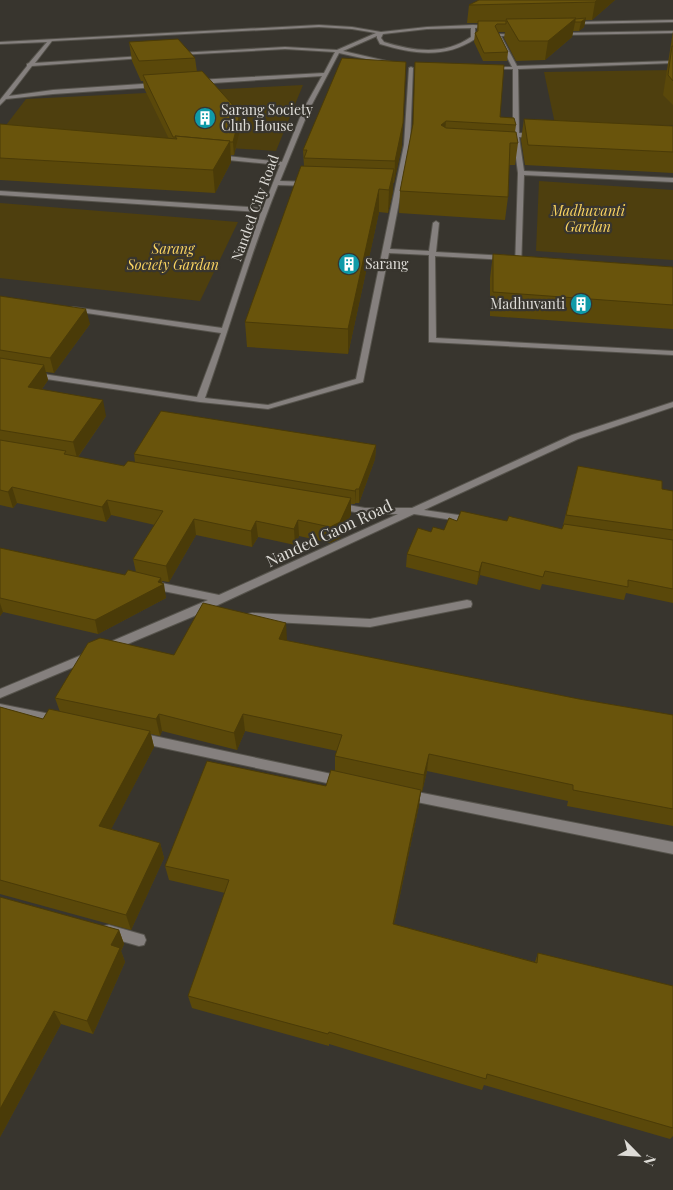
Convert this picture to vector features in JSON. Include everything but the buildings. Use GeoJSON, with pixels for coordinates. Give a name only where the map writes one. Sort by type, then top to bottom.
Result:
{"type":"FeatureCollection","features":[{"type":"Feature","properties":{"kind":"street"},"geometry":{"type":"LineString","coordinates":[[568,24],[673,22]]}},
{"type":"Feature","properties":{"kind":"street"},"geometry":{"type":"LineString","coordinates":[[0,43],[319,26],[352,28],[381,33],[427,28],[492,26]]}},
{"type":"Feature","properties":{"kind":"street"},"geometry":{"type":"LineString","coordinates":[[381,33],[379,38],[382,43],[390,46],[413,52],[432,52],[465,44],[473,38],[473,26]]}},
{"type":"Feature","properties":{"kind":"street"},"geometry":{"type":"LineString","coordinates":[[556,34],[673,32]]}},
{"type":"Feature","properties":{"kind":"street"},"geometry":{"type":"LineString","coordinates":[[338,52],[381,33]]}},
{"type":"Feature","properties":{"kind":"street"},"geometry":{"type":"LineString","coordinates":[[527,35],[498,35],[515,68],[516,135],[521,173],[518,272],[528,272]]}},
{"type":"Feature","properties":{"kind":"street"},"geometry":{"type":"LineString","coordinates":[[2,101],[51,40]]}},
{"type":"Feature","properties":{"kind":"street"},"geometry":{"type":"LineString","coordinates":[[168,55],[285,48],[338,52],[393,64]]}},
{"type":"Feature","properties":{"kind":"street","name":"Nanded City Road"},"geometry":{"type":"LineString","coordinates":[[200,400],[265,210],[306,110],[338,52]]}},
{"type":"Feature","properties":{"kind":"street"},"geometry":{"type":"LineString","coordinates":[[29,65],[148,56]]}},
{"type":"Feature","properties":{"kind":"street"},"geometry":{"type":"LineString","coordinates":[[479,68],[673,62]]}},
{"type":"Feature","properties":{"kind":"street"},"geometry":{"type":"LineString","coordinates":[[402,66],[419,68]]}},
{"type":"Feature","properties":{"kind":"street"},"geometry":{"type":"LineString","coordinates":[[28,374],[200,400],[268,407],[360,380],[407,145],[411,68]]}},
{"type":"Feature","properties":{"kind":"street"},"geometry":{"type":"LineString","coordinates":[[192,82],[325,74]]}},
{"type":"Feature","properties":{"kind":"street"},"geometry":{"type":"LineString","coordinates":[[2,101],[53,92],[162,84]]}},
{"type":"Feature","properties":{"kind":"street"},"geometry":{"type":"LineString","coordinates":[[516,135],[546,136]]}},
{"type":"Feature","properties":{"kind":"street"},"geometry":{"type":"LineString","coordinates":[[509,150],[518,150]]}},
{"type":"Feature","properties":{"kind":"street"},"geometry":{"type":"LineString","coordinates":[[216,157],[284,164]]}},
{"type":"Feature","properties":{"kind":"street"},"geometry":{"type":"LineString","coordinates":[[521,173],[673,180]]}},
{"type":"Feature","properties":{"kind":"street"},"geometry":{"type":"LineString","coordinates":[[276,183],[314,184]]}},
{"type":"Feature","properties":{"kind":"street"},"geometry":{"type":"LineString","coordinates":[[390,186],[400,186]]}},
{"type":"Feature","properties":{"kind":"street"},"geometry":{"type":"LineString","coordinates":[[0,193],[265,210]]}},
{"type":"Feature","properties":{"kind":"street"},"geometry":{"type":"LineString","coordinates":[[436,223],[432,254],[432,340],[673,353]]}},
{"type":"Feature","properties":{"kind":"street"},"geometry":{"type":"LineString","coordinates":[[386,251],[518,258]]}},
{"type":"Feature","properties":{"kind":"street"},"geometry":{"type":"LineString","coordinates":[[60,307],[225,331]]}},
{"type":"Feature","properties":{"kind":"street","name":"Nanded Gaon Road"},"geometry":{"type":"LineString","coordinates":[[0,694],[188,614],[575,437],[673,404]]}},
{"type":"Feature","properties":{"kind":"street"},"geometry":{"type":"LineString","coordinates":[[326,504],[365,511],[411,512],[479,521]]}},
{"type":"Feature","properties":{"kind":"street"},"geometry":{"type":"LineString","coordinates":[[143,582],[219,599]]}},
{"type":"Feature","properties":{"kind":"street"},"geometry":{"type":"LineString","coordinates":[[245,617],[370,623],[467,604]]}},
{"type":"Feature","properties":{"kind":"street"},"geometry":{"type":"LineString","coordinates":[[188,614],[217,615]]}},
{"type":"Feature","properties":{"kind":"street"},"geometry":{"type":"LineString","coordinates":[[0,708],[68,723]]}},
{"type":"Feature","properties":{"kind":"street"},"geometry":{"type":"LineString","coordinates":[[126,735],[350,783]]}},
{"type":"Feature","properties":{"kind":"street"},"geometry":{"type":"LineString","coordinates":[[399,793],[673,848]]}},
{"type":"Feature","properties":{"kind":"street"},"geometry":{"type":"LineString","coordinates":[[93,927],[139,940]]}},
{"type":"Feature","properties":{"kind":"green space"},"geometry":{"type":"Polygon","coordinates":[[[673,70],[673,125],[555,124],[544,72],[673,70]]]}},
{"type":"Feature","properties":{"kind":"green space"},"geometry":{"type":"Polygon","coordinates":[[[303,85],[276,151],[0,133],[26,99],[303,85]]]}},
{"type":"Feature","properties":{"kind":"green space","name":"Madhuvanti Gardan"},"geometry":{"type":"Polygon","coordinates":[[[539,181],[673,190],[673,260],[536,251],[539,181]]]}},
{"type":"Feature","properties":{"kind":"green space","name":"Sarang Society Gardan"},"geometry":{"type":"Polygon","coordinates":[[[0,203],[238,222],[200,301],[0,278],[0,203]]]}},
{"type":"Feature","properties":{"kind":"place","name":"Sarang Society Club House"},"geometry":{"type":"Point","coordinates":[205,118]}},
{"type":"Feature","properties":{"kind":"place","name":"Sarang"},"geometry":{"type":"Point","coordinates":[349,264]}},
{"type":"Feature","properties":{"kind":"place","name":"Madhuvanti"},"geometry":{"type":"Point","coordinates":[581,304]}}]}
